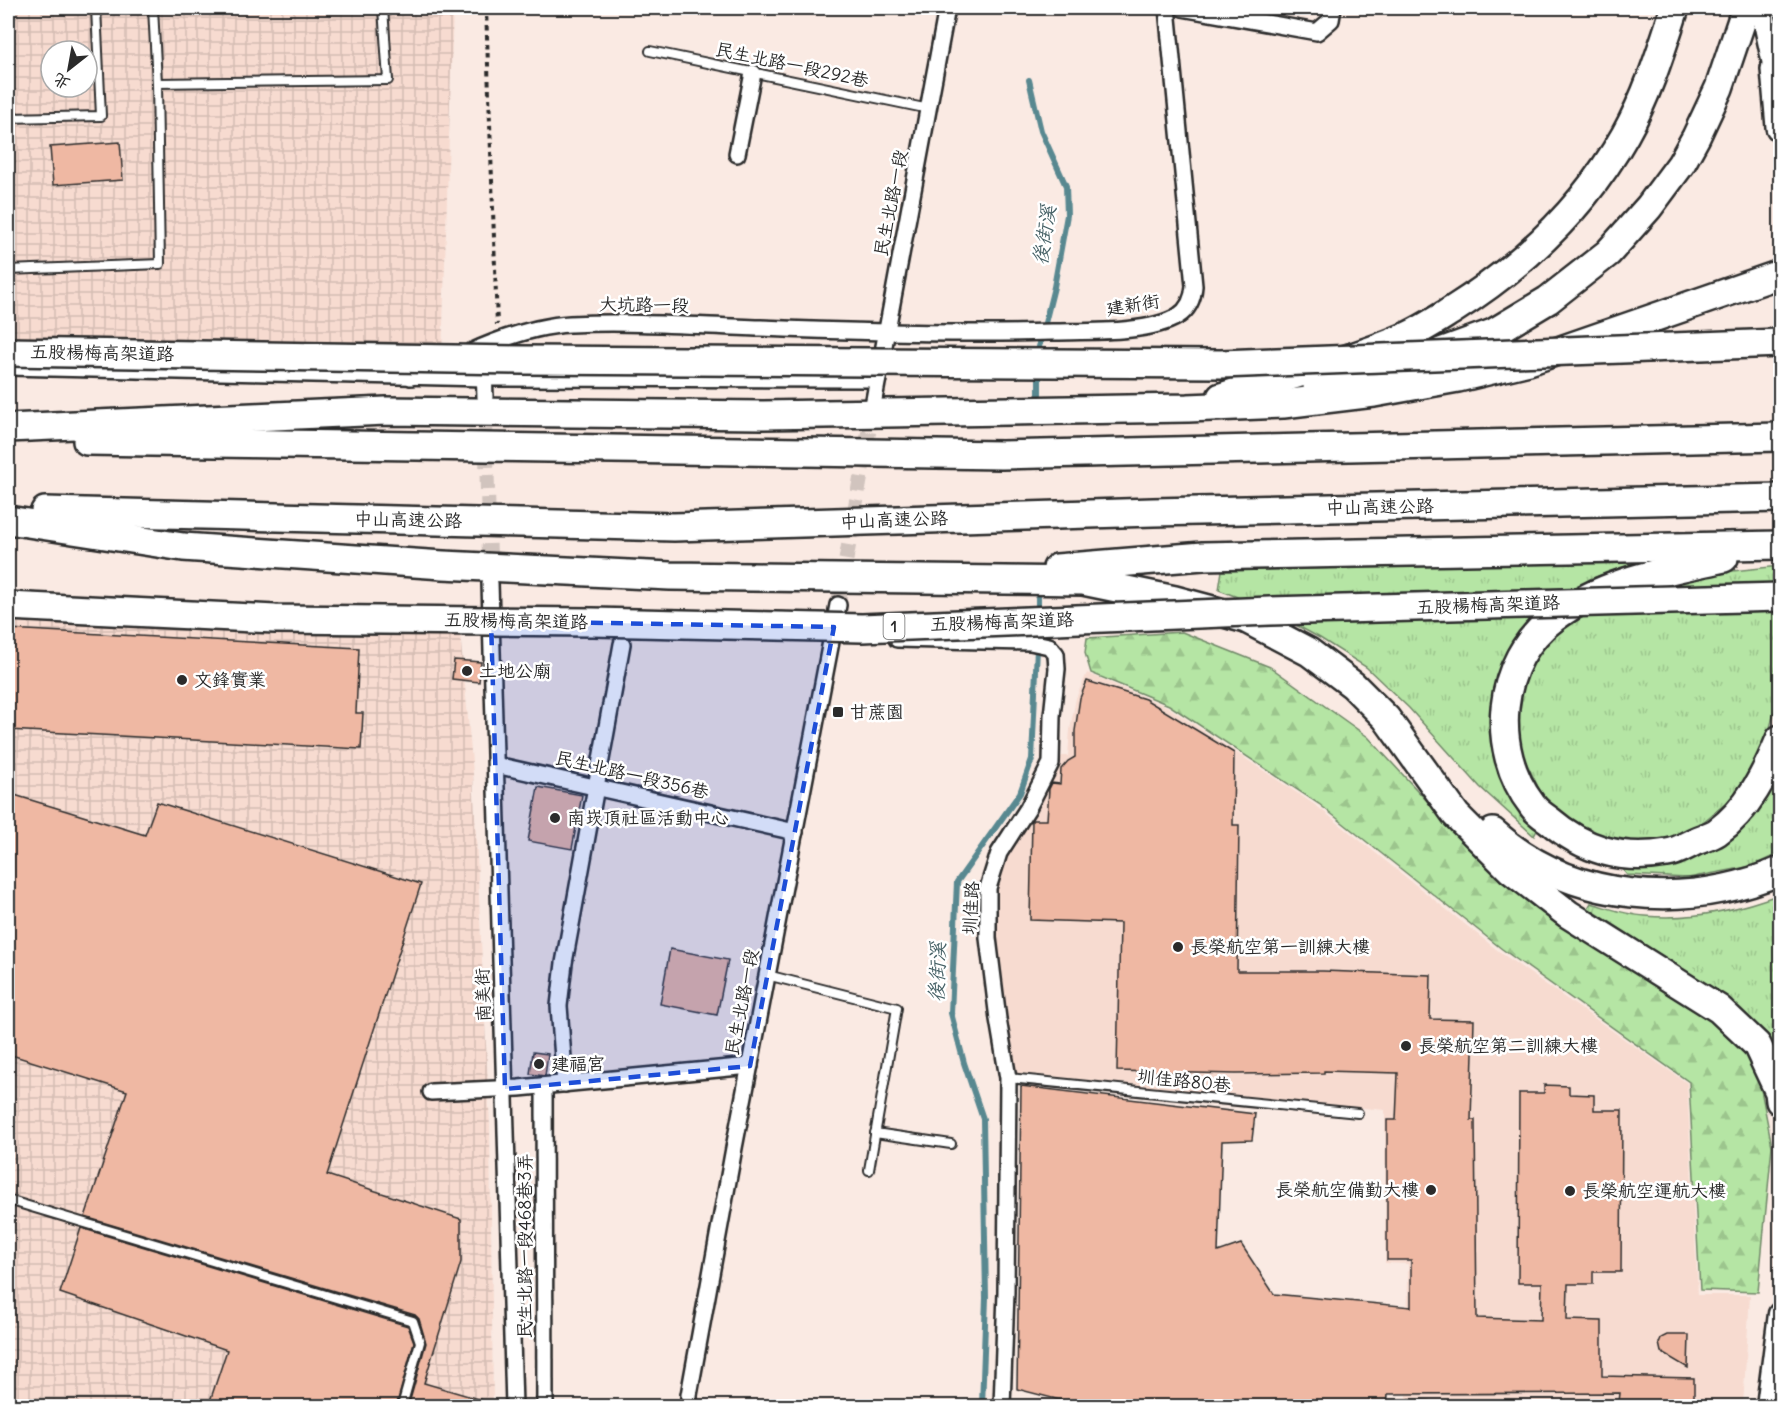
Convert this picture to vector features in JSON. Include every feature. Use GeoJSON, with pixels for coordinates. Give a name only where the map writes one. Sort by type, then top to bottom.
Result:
{"type":"FeatureCollection","features":[{"type":"Feature","properties":{"kind":"highway"},"geometry":{"type":"LineString","coordinates":[[1188,408],[1275,379],[1346,359],[1404,338],[1470,299],[1508,271],[1545,239],[1568,213],[1595,181],[1625,134],[1656,70],[1675,8]]}},
{"type":"Feature","properties":{"kind":"highway"},"geometry":{"type":"LineString","coordinates":[[1188,408],[1330,383],[1430,356],[1493,333],[1541,305],[1608,253],[1649,207],[1681,164],[1719,88],[1746,8]]}},
{"type":"Feature","properties":{"kind":"highway"},"geometry":{"type":"LineString","coordinates":[[1778,75],[1780,127]]}},
{"type":"Feature","properties":{"kind":"highway"},"geometry":{"type":"LineString","coordinates":[[8,428],[386,411],[763,415],[1188,408],[1283,404],[1374,393],[1458,378],[1529,361],[1780,274]]}},
{"type":"Feature","properties":{"kind":"highway","name":"五股楊梅高架道路"},"geometry":{"type":"LineString","coordinates":[[8,352],[523,360],[1221,364],[1780,343]]}},
{"type":"Feature","properties":{"kind":"highway"},"geometry":{"type":"LineString","coordinates":[[8,440],[1002,455],[1772,437]]}},
{"type":"Feature","properties":{"kind":"highway","name":"中山高速公路"},"geometry":{"type":"LineString","coordinates":[[8,511],[674,527],[1780,498]]}},
{"type":"Feature","properties":{"kind":"highway"},"geometry":{"type":"LineString","coordinates":[[8,520],[183,547],[442,565],[670,576],[1083,581],[1165,598],[1246,619],[1309,652],[1353,685],[1386,718],[1456,814],[1510,869],[1568,915],[1719,1009],[1757,1045],[1779,1092],[1780,1101]]}},
{"type":"Feature","properties":{"kind":"highway"},"geometry":{"type":"LineString","coordinates":[[988,579],[1066,566],[1203,556],[1780,546]]}},
{"type":"Feature","properties":{"kind":"highway"},"geometry":{"type":"LineString","coordinates":[[1780,546],[1619,583],[1585,598],[1552,618],[1532,639],[1519,658],[1509,681],[1504,709],[1505,739],[1513,773],[1532,806],[1563,832],[1597,850],[1625,855],[1668,853],[1716,832],[1740,810],[1762,779],[1780,739]]}},
{"type":"Feature","properties":{"kind":"highway","name":"五股楊梅高架道路"},"geometry":{"type":"LineString","coordinates":[[8,606],[275,619],[593,622],[862,628],[1270,611],[1780,597]]}},
{"type":"Feature","properties":{"kind":"highway"},"geometry":{"type":"LineString","coordinates":[[1442,793],[1486,824],[1509,846],[1533,861],[1558,874],[1612,890],[1667,896],[1695,895],[1741,886],[1780,871]]}},
{"type":"Feature","properties":{"kind":"main road"},"geometry":{"type":"LineString","coordinates":[[1762,8],[1778,75]]}},
{"type":"Feature","properties":{"kind":"main road"},"geometry":{"type":"LineString","coordinates":[[1768,1407],[1780,1314]]}},
{"type":"Feature","properties":{"kind":"street","name":"民生北路一段"},"geometry":{"type":"LineString","coordinates":[[873,405],[947,8]]}},
{"type":"Feature","properties":{"kind":"street","name":"建新街"},"geometry":{"type":"LineString","coordinates":[[886,333],[1119,330],[1158,324],[1177,317],[1188,308],[1193,297],[1194,286],[1167,8]]}},
{"type":"Feature","properties":{"kind":"street"},"geometry":{"type":"LineString","coordinates":[[1182,8],[1317,32],[1331,20],[1333,8]]}},
{"type":"Feature","properties":{"kind":"street"},"geometry":{"type":"LineString","coordinates":[[736,154],[753,73]]}},
{"type":"Feature","properties":{"kind":"street","name":"大坑路一段"},"geometry":{"type":"LineString","coordinates":[[411,377],[490,344],[540,328],[568,324],[626,323],[886,333]]}},
{"type":"Feature","properties":{"kind":"street"},"geometry":{"type":"LineString","coordinates":[[485,397],[490,344]]}},
{"type":"Feature","properties":{"kind":"street","name":"大坑路一段"},"geometry":{"type":"LineString","coordinates":[[8,367],[411,377],[878,379]]}},
{"type":"Feature","properties":{"kind":"street","name":"南美街"},"geometry":{"type":"LineString","coordinates":[[490,583],[514,1407]]}},
{"type":"Feature","properties":{"kind":"street","name":"民生北路一段"},"geometry":{"type":"LineString","coordinates":[[689,1407],[691,1384],[750,1066],[838,605]]}},
{"type":"Feature","properties":{"kind":"street","name":"圳佳路"},"geometry":{"type":"LineString","coordinates":[[832,637],[1030,642],[1049,645],[1056,654],[1051,763],[1028,808],[999,853],[988,888],[988,938],[1008,1078],[1006,1292],[1002,1407]]}},
{"type":"Feature","properties":{"kind":"street"},"geometry":{"type":"LineString","coordinates":[[565,1084],[559,1006],[564,963],[622,644]]}},
{"type":"Feature","properties":{"kind":"street","name":"民生北路一段356巷"},"geometry":{"type":"LineString","coordinates":[[496,765],[795,832]]}},
{"type":"Feature","properties":{"kind":"street"},"geometry":{"type":"LineString","coordinates":[[430,1092],[544,1086],[750,1066]]}},
{"type":"Feature","properties":{"kind":"street","name":"民生北路一段468巷3弄"},"geometry":{"type":"LineString","coordinates":[[544,1086],[545,1407]]}},
{"type":"Feature","properties":{"kind":"lane"},"geometry":{"type":"LineString","coordinates":[[8,118],[101,116],[96,8]]}},
{"type":"Feature","properties":{"kind":"lane"},"geometry":{"type":"LineString","coordinates":[[8,270],[160,264],[157,83],[153,8]]}},
{"type":"Feature","properties":{"kind":"lane"},"geometry":{"type":"LineString","coordinates":[[157,83],[388,80],[383,8]]}},
{"type":"Feature","properties":{"kind":"lane","name":"民生北路一段292巷"},"geometry":{"type":"LineString","coordinates":[[650,51],[929,109]]}},
{"type":"Feature","properties":{"kind":"lane"},"geometry":{"type":"LineString","coordinates":[[767,975],[897,1008],[869,1170]]}},
{"type":"Feature","properties":{"kind":"lane","name":"圳佳路80巷"},"geometry":{"type":"LineString","coordinates":[[1008,1078],[1358,1113]]}},
{"type":"Feature","properties":{"kind":"lane"},"geometry":{"type":"LineString","coordinates":[[875,1133],[951,1144]]}},
{"type":"Feature","properties":{"kind":"lane"},"geometry":{"type":"LineString","coordinates":[[8,1200],[413,1321],[420,1342],[402,1407]]}},
{"type":"Feature","properties":{"kind":"lane"},"geometry":{"type":"LineString","coordinates":[[1404,1405],[1428,1407]]}},
{"type":"Feature","properties":{"kind":"path"},"geometry":{"type":"LineString","coordinates":[[486,8],[490,344]]}},
{"type":"Feature","properties":{"kind":"highlighted area"},"geometry":{"type":"Polygon","coordinates":[[[491,621],[834,627],[750,1066],[505,1089],[491,621]]]}},
{"type":"Feature","properties":{"kind":"shaded area"},"geometry":{"type":"Polygon","coordinates":[[[8,8],[453,8],[442,358],[8,337],[8,8]]]}},
{"type":"Feature","properties":{"kind":"shaded area"},"geometry":{"type":"Polygon","coordinates":[[[8,619],[460,632],[473,773],[490,1127],[493,1406],[8,1406],[8,619]]]}},
{"type":"Feature","properties":{"kind":"shaded area"},"geometry":{"type":"Polygon","coordinates":[[[1087,673],[1168,707],[1318,807],[1501,953],[1687,1083],[1698,1295],[1750,1295],[1743,1406],[1407,1400],[1408,1264],[1385,1263],[1385,1110],[1008,1072],[990,889],[1026,813],[1062,756],[1068,756],[1076,698],[1087,673]]]}},
{"type":"Feature","properties":{"kind":"green space"},"geometry":{"type":"Polygon","coordinates":[[[1644,560],[1590,579],[1529,621],[1504,661],[1491,706],[1494,751],[1512,797],[1538,828],[1534,836],[1480,787],[1409,708],[1366,667],[1320,638],[1261,606],[1219,590],[1222,571],[1644,560]]]}},
{"type":"Feature","properties":{"kind":"green space"},"geometry":{"type":"Polygon","coordinates":[[[1780,566],[1780,691],[1768,735],[1737,794],[1692,831],[1642,844],[1586,831],[1543,797],[1520,750],[1518,700],[1535,657],[1559,630],[1587,609],[1694,575],[1780,566]]]}},
{"type":"Feature","properties":{"kind":"green space"},"geometry":{"type":"Polygon","coordinates":[[[1182,632],[1270,667],[1368,737],[1488,867],[1568,927],[1709,1014],[1756,1064],[1772,1146],[1758,1292],[1700,1290],[1689,1082],[1502,949],[1319,804],[1169,705],[1091,673],[1085,653],[1087,638],[1182,632]]]}},
{"type":"Feature","properties":{"kind":"green space"},"geometry":{"type":"Polygon","coordinates":[[[1780,775],[1780,853],[1752,866],[1688,878],[1627,875],[1622,869],[1666,867],[1714,850],[1754,818],[1780,775]]]}},
{"type":"Feature","properties":{"kind":"green space"},"geometry":{"type":"Polygon","coordinates":[[[1780,894],[1780,1069],[1767,1039],[1721,994],[1588,908],[1591,903],[1638,915],[1662,917],[1696,915],[1748,905],[1780,894]]]}},
{"type":"Feature","properties":{"kind":"building"},"geometry":{"type":"Polygon","coordinates":[[[120,142],[123,180],[53,185],[50,147],[120,142]]]}},
{"type":"Feature","properties":{"kind":"building","name":"文鋒實業"},"geometry":{"type":"Polygon","coordinates":[[[8,629],[359,648],[356,713],[363,713],[361,749],[8,730],[8,629]]]}},
{"type":"Feature","properties":{"kind":"building","name":"土地公廟"},"geometry":{"type":"Polygon","coordinates":[[[454,660],[481,662],[479,682],[452,679],[454,660]]]}},
{"type":"Feature","properties":{"kind":"building"},"geometry":{"type":"Polygon","coordinates":[[[1087,681],[1145,699],[1234,753],[1233,825],[1239,825],[1237,971],[1431,975],[1430,1019],[1474,1020],[1471,1120],[1475,1120],[1477,1318],[1541,1320],[1542,1283],[1518,1283],[1519,1093],[1544,1093],[1544,1085],[1569,1086],[1569,1094],[1594,1095],[1594,1110],[1622,1110],[1621,1272],[1593,1272],[1593,1284],[1568,1284],[1567,1320],[1602,1321],[1602,1376],[1694,1378],[1694,1403],[1619,1402],[1620,1393],[1388,1394],[1387,1407],[1087,1407],[1017,1389],[1021,1086],[1255,1114],[1252,1140],[1222,1141],[1218,1252],[1241,1244],[1274,1294],[1411,1307],[1411,1260],[1387,1260],[1387,1120],[1396,1120],[1398,1073],[1324,1071],[1324,1073],[1235,1074],[1117,1071],[1120,923],[1030,920],[1032,820],[1047,820],[1049,789],[1052,783],[1060,784],[1061,769],[1075,757],[1075,731],[1080,698],[1087,681]]]}},
{"type":"Feature","properties":{"kind":"building","name":"南崁頂社區活動中心"},"geometry":{"type":"Polygon","coordinates":[[[538,787],[582,795],[572,849],[528,841],[538,787]]]}},
{"type":"Feature","properties":{"kind":"building"},"geometry":{"type":"Polygon","coordinates":[[[8,793],[145,835],[157,802],[421,884],[327,1175],[461,1219],[461,1262],[424,1383],[489,1402],[489,1407],[408,1407],[426,1343],[419,1319],[415,1315],[85,1217],[127,1091],[8,1054],[8,793]]]}},
{"type":"Feature","properties":{"kind":"building"},"geometry":{"type":"Polygon","coordinates":[[[670,949],[728,960],[717,1015],[660,1004],[670,949]]]}},
{"type":"Feature","properties":{"kind":"building","name":"建福宮"},"geometry":{"type":"Polygon","coordinates":[[[533,1052],[548,1054],[545,1076],[530,1074],[533,1052]]]}},
{"type":"Feature","properties":{"kind":"building"},"geometry":{"type":"Polygon","coordinates":[[[81,1228],[408,1326],[414,1342],[396,1407],[208,1407],[227,1350],[60,1293],[81,1228]]]}},
{"type":"Feature","properties":{"kind":"building"},"geometry":{"type":"Polygon","coordinates":[[[1667,1335],[1689,1335],[1688,1368],[1661,1352],[1659,1343],[1661,1338],[1667,1335]]]}},
{"type":"Feature","properties":{"kind":"waterway","name":"後街溪"},"geometry":{"type":"LineString","coordinates":[[1029,80],[1041,131],[1066,186],[1067,215],[1054,287],[1039,347],[1039,358]]}},
{"type":"Feature","properties":{"kind":"waterway","name":"後街溪"},"geometry":{"type":"LineString","coordinates":[[1039,371],[1039,400]]}},
{"type":"Feature","properties":{"kind":"waterway","name":"後街溪"},"geometry":{"type":"LineString","coordinates":[[1038,593],[1038,613]]}},
{"type":"Feature","properties":{"kind":"waterway","name":"後街溪"},"geometry":{"type":"LineString","coordinates":[[982,1406],[986,1298],[983,1119],[964,1063],[951,1013],[957,882],[1020,793],[1032,759],[1038,626]]}},
{"type":"Feature","properties":{"kind":"tunnel"},"geometry":{"type":"LineString","coordinates":[[485,406],[490,574]]}},
{"type":"Feature","properties":{"kind":"tunnel"},"geometry":{"type":"LineString","coordinates":[[838,605],[873,407]]}},
{"type":"Feature","properties":{"kind":"place","name":"土地公廟"},"geometry":{"type":"Point","coordinates":[467,671]}},
{"type":"Feature","properties":{"kind":"place","name":"文鋒實業"},"geometry":{"type":"Point","coordinates":[182,680]}},
{"type":"Feature","properties":{"kind":"place","name":"甘蔗園"},"geometry":{"type":"Point","coordinates":[838,712]}},
{"type":"Feature","properties":{"kind":"place","name":"南崁頂社區活動中心"},"geometry":{"type":"Point","coordinates":[555,818]}},
{"type":"Feature","properties":{"kind":"place","name":"長榮航空第一訓練大樓"},"geometry":{"type":"Point","coordinates":[1178,947]}},
{"type":"Feature","properties":{"kind":"place","name":"長榮航空第二訓練大樓"},"geometry":{"type":"Point","coordinates":[1406,1046]}},
{"type":"Feature","properties":{"kind":"place","name":"建福宮"},"geometry":{"type":"Point","coordinates":[539,1064]}},
{"type":"Feature","properties":{"kind":"place","name":"長榮航空備勤大樓"},"geometry":{"type":"Point","coordinates":[1431,1190]}},
{"type":"Feature","properties":{"kind":"place","name":"長榮航空運航大樓"},"geometry":{"type":"Point","coordinates":[1570,1191]}}]}
